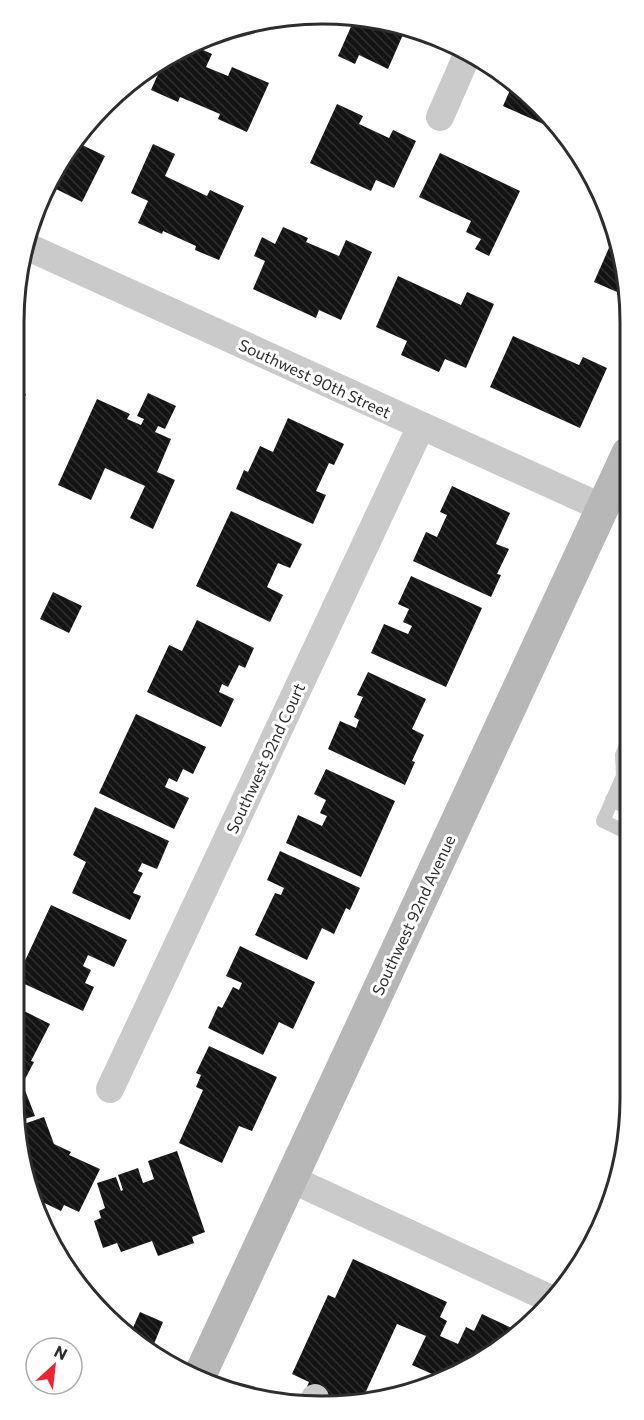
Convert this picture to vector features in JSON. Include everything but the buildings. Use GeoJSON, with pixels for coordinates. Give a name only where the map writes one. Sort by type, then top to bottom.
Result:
{"type":"FeatureCollection","features":[{"type":"Feature","properties":{"kind":"street"},"geometry":{"type":"LineString","coordinates":[[440,117],[465,61]]}},
{"type":"Feature","properties":{"kind":"street","name":"Southwest 90th Street"},"geometry":{"type":"LineString","coordinates":[[33,249],[603,508]]}},
{"type":"Feature","properties":{"kind":"street","name":"Southwest 92nd Court"},"geometry":{"type":"LineString","coordinates":[[110,1089],[421,426]]}},
{"type":"Feature","properties":{"kind":"street","name":"Southwest 92nd Avenue"},"geometry":{"type":"LineString","coordinates":[[203,1371],[620,471]]}},
{"type":"Feature","properties":{"kind":"street"},"geometry":{"type":"LineString","coordinates":[[291,1179],[545,1295]]}},
{"type":"Feature","properties":{"kind":"lane"},"geometry":{"type":"LineString","coordinates":[[620,785],[603,821],[620,829]]}},
{"type":"Feature","properties":{"kind":"lane"},"geometry":{"type":"LineString","coordinates":[[612,800],[620,804]]}}]}
